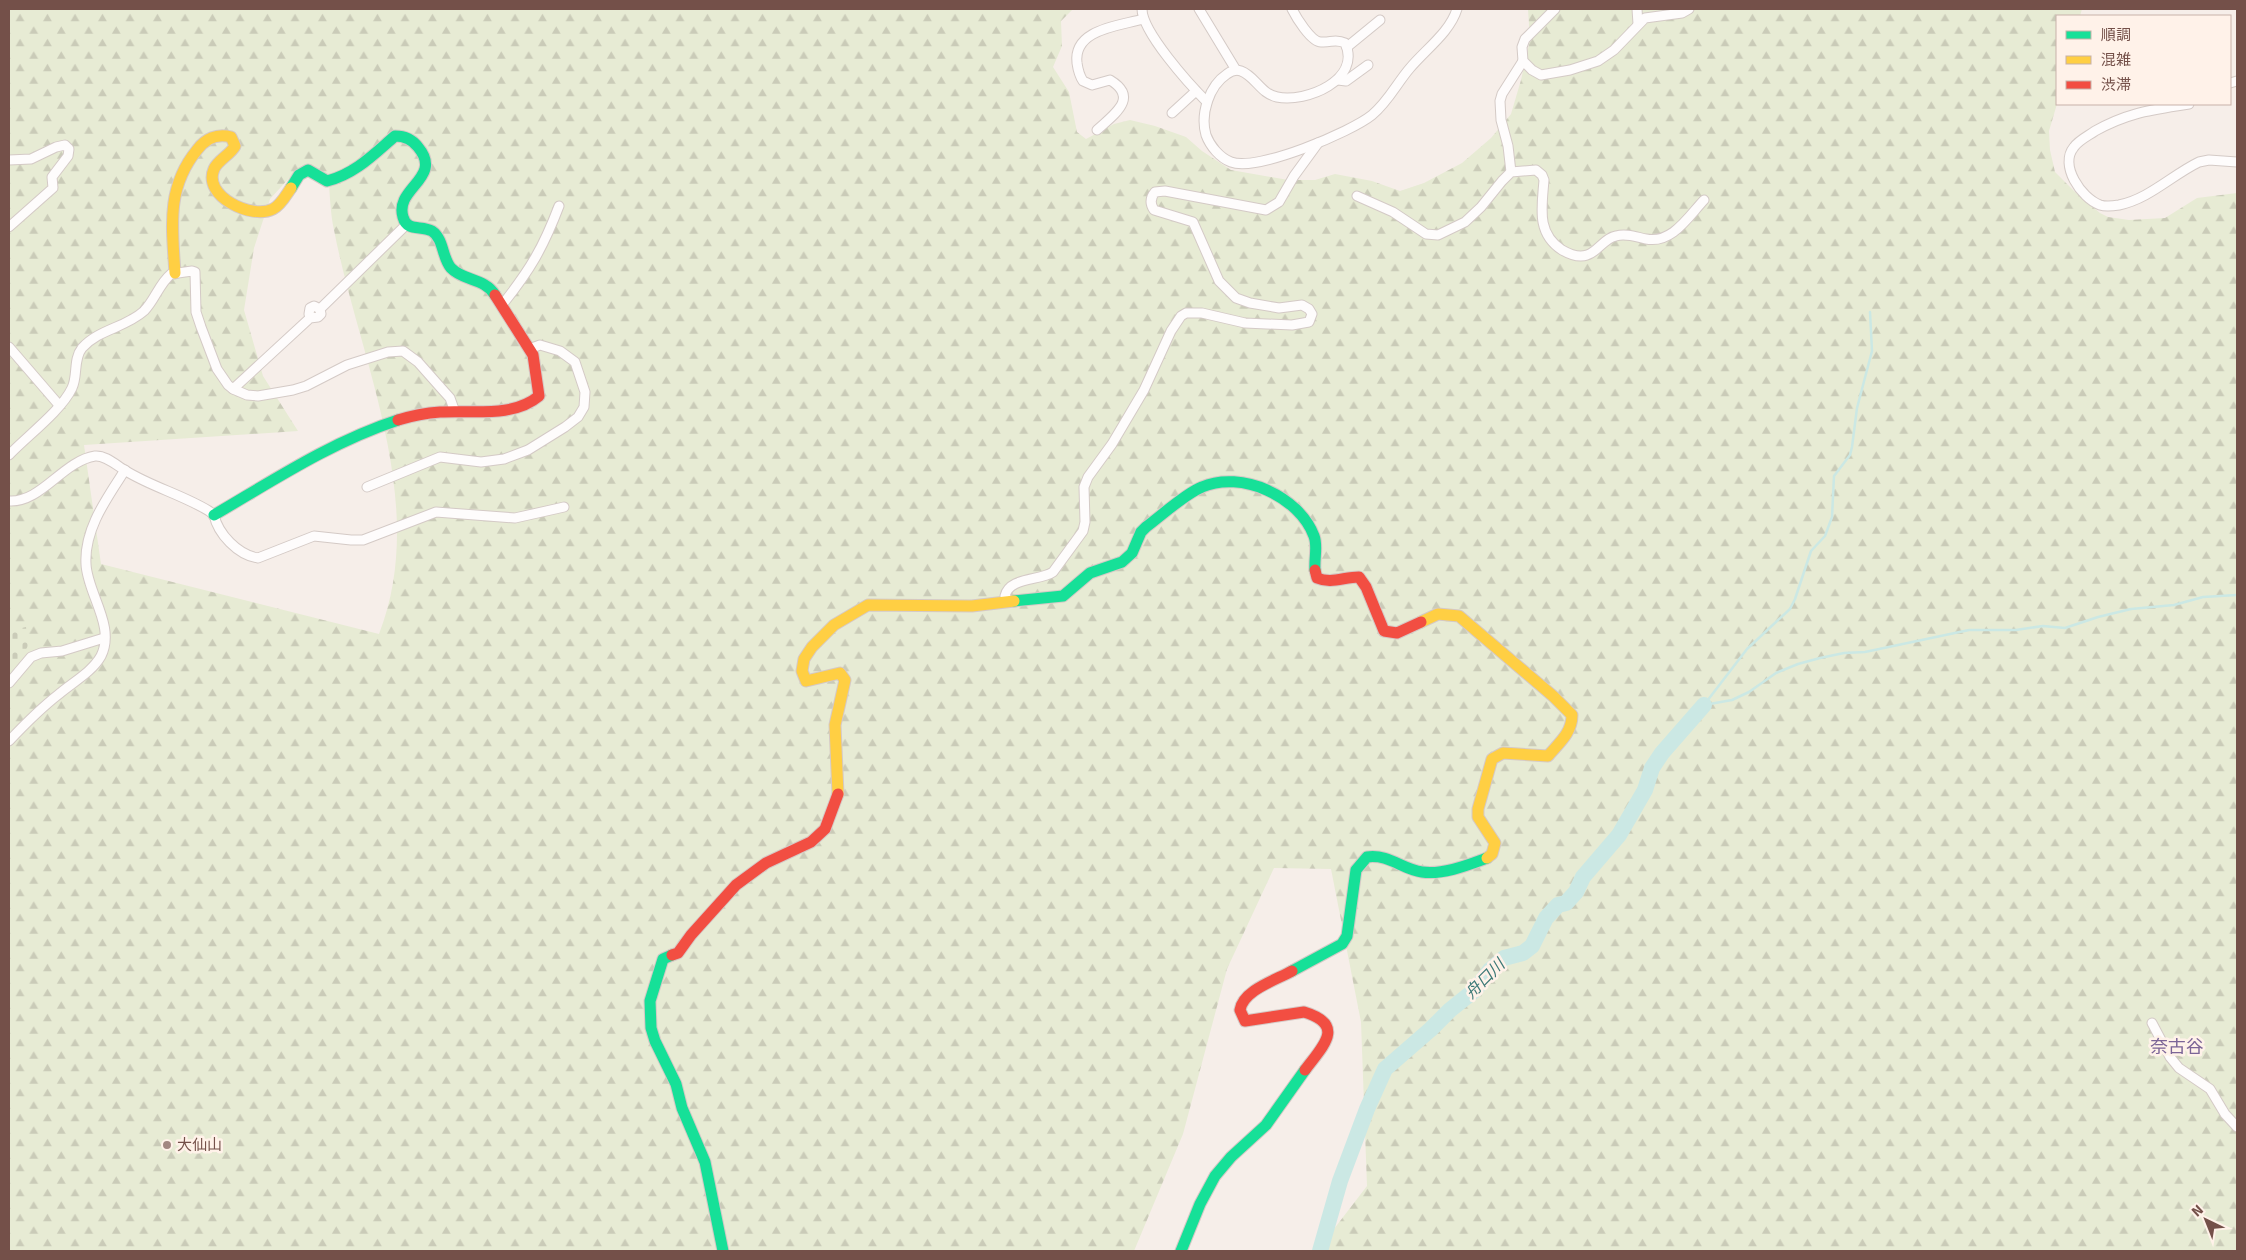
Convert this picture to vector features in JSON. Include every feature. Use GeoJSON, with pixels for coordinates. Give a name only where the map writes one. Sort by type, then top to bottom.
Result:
{"type":"FeatureCollection","features":[{"type":"Feature","properties":{"kind":"street"},"geometry":{"type":"LineString","coordinates":[[1142,9],[1143,19],[1150,33],[1207,102]]}},
{"type":"Feature","properties":{"kind":"street"},"geometry":{"type":"LineString","coordinates":[[1199,9],[1236,70],[1248,75],[1270,95],[1288,98],[1320,89],[1338,80],[1348,63],[1345,43],[1335,39],[1317,41],[1295,10]]}},
{"type":"Feature","properties":{"kind":"street"},"geometry":{"type":"LineString","coordinates":[[1236,70],[1231,71],[1214,85],[1207,102],[1204,127],[1215,149],[1231,162],[1242,164],[1263,161],[1318,143],[1361,122],[1378,109],[1409,69],[1440,36],[1457,9]]}},
{"type":"Feature","properties":{"kind":"street"},"geometry":{"type":"LineString","coordinates":[[1511,172],[1500,101],[1523,61],[1522,51],[1526,39],[1555,9]]}},
{"type":"Feature","properties":{"kind":"street"},"geometry":{"type":"LineString","coordinates":[[1637,9],[1638,24]]}},
{"type":"Feature","properties":{"kind":"street"},"geometry":{"type":"LineString","coordinates":[[1523,61],[1532,70],[1541,75],[1557,74],[1588,65],[1605,57],[1646,18],[1682,12],[1689,9]]}},
{"type":"Feature","properties":{"kind":"street"},"geometry":{"type":"LineString","coordinates":[[1097,130],[1123,104],[1124,98],[1117,85],[1110,80],[1092,85],[1083,81],[1076,56],[1079,47],[1088,36],[1143,19]]}},
{"type":"Feature","properties":{"kind":"street"},"geometry":{"type":"LineString","coordinates":[[1347,47],[1380,20]]}},
{"type":"Feature","properties":{"kind":"street"},"geometry":{"type":"LineString","coordinates":[[1338,80],[1346,81],[1368,65]]}},
{"type":"Feature","properties":{"kind":"street"},"geometry":{"type":"LineString","coordinates":[[1172,113],[1196,91]]}},
{"type":"Feature","properties":{"kind":"street"},"geometry":{"type":"LineString","coordinates":[[2180,105],[2154,108],[2134,113],[2108,124],[2075,145],[2068,159],[2069,167],[2076,182],[2090,199],[2108,207],[2133,201],[2199,162],[2209,160],[2237,162]]}},
{"type":"Feature","properties":{"kind":"street"},"geometry":{"type":"LineString","coordinates":[[175,273],[171,210],[174,189],[190,157],[204,142],[216,135],[224,134],[231,137],[234,146],[231,154],[214,166],[212,173],[214,181],[221,195],[231,205],[239,209],[262,212],[271,210],[283,201],[298,175],[304,170],[308,170],[321,178],[333,180],[358,167],[395,136],[402,134],[412,139],[420,151],[425,167],[424,172],[406,194],[402,203],[402,213],[407,224],[418,230],[428,229],[434,233],[448,264],[453,270],[485,283],[502,305],[529,349],[536,366],[539,396],[535,402],[529,405],[507,409],[430,413],[399,419],[338,442],[292,467],[214,515]]}},
{"type":"Feature","properties":{"kind":"street"},"geometry":{"type":"LineString","coordinates":[[1009,601],[1005,596],[1008,588],[1020,582],[1047,576],[1054,572],[1078,539],[1085,522],[1084,487],[1088,478],[1112,444],[1144,390],[1171,331],[1180,316],[1186,313],[1202,313],[1246,323],[1292,324],[1302,324],[1312,318],[1310,309],[1302,305],[1279,308],[1250,303],[1236,298],[1219,281],[1193,222],[1154,210],[1151,201],[1152,196],[1155,192],[1165,191],[1266,210],[1279,202],[1294,176],[1318,143]]}},
{"type":"Feature","properties":{"kind":"street"},"geometry":{"type":"LineString","coordinates":[[9,160],[31,160],[56,147],[65,145],[69,149],[68,156],[52,177],[53,188],[9,227]]}},
{"type":"Feature","properties":{"kind":"street"},"geometry":{"type":"LineString","coordinates":[[1357,196],[1393,212],[1426,234],[1438,235],[1465,222],[1481,207],[1511,172],[1536,170],[1544,180],[1542,221],[1545,234],[1561,250],[1580,256],[1593,252],[1616,236],[1630,235],[1653,240],[1668,237],[1704,200]]}},
{"type":"Feature","properties":{"kind":"street"},"geometry":{"type":"LineString","coordinates":[[502,305],[528,272],[541,249],[559,206]]}},
{"type":"Feature","properties":{"kind":"street"},"geometry":{"type":"LineString","coordinates":[[233,389],[310,318],[318,317],[321,314],[320,309],[407,224]]}},
{"type":"Feature","properties":{"kind":"street"},"geometry":{"type":"LineString","coordinates":[[9,455],[59,405],[72,389],[76,376],[77,357],[84,346],[95,336],[128,322],[144,311],[166,278],[175,273],[195,272],[196,312],[217,369],[233,389],[247,395],[258,396],[293,390],[306,386],[347,365],[397,351],[408,353],[418,362],[450,398],[455,412]]}},
{"type":"Feature","properties":{"kind":"street"},"geometry":{"type":"LineString","coordinates":[[367,487],[440,456],[481,462],[504,458],[528,450],[578,418],[584,407],[585,392],[575,362],[560,351],[540,345],[529,349]]}},
{"type":"Feature","properties":{"kind":"street"},"geometry":{"type":"LineString","coordinates":[[9,347],[59,405]]}},
{"type":"Feature","properties":{"kind":"street"},"geometry":{"type":"LineString","coordinates":[[9,501],[27,499],[54,477],[93,456],[100,456],[202,507],[214,515],[221,533],[250,557],[258,558],[314,536],[363,540],[436,512],[515,518],[564,507]]}},
{"type":"Feature","properties":{"kind":"street"},"geometry":{"type":"LineString","coordinates":[[9,741],[36,713],[88,671],[102,653],[103,624],[88,579],[86,564],[87,544],[95,522],[125,470]]}},
{"type":"Feature","properties":{"kind":"street"},"geometry":{"type":"LineString","coordinates":[[723,1251],[705,1162],[682,1108],[676,1084],[655,1041],[651,1028],[650,1001],[661,963],[666,958],[678,953],[691,935],[736,885],[766,863],[811,842],[825,829],[837,805],[839,787],[835,725],[845,680],[840,673],[809,682],[803,678],[804,664],[813,644],[848,615],[868,605],[972,606],[1062,596],[1090,573],[1122,562],[1132,553],[1141,532],[1146,527],[1200,487],[1217,482],[1242,484],[1273,493],[1292,505],[1306,520],[1315,537],[1314,567],[1317,578],[1326,582],[1348,577],[1359,577],[1366,587],[1384,631],[1388,634],[1401,633],[1435,615],[1450,614],[1459,616],[1553,696],[1572,715],[1572,726],[1548,756],[1503,753],[1492,759],[1478,809],[1478,817],[1495,843],[1492,854],[1488,858],[1456,867],[1423,872],[1384,856],[1367,858],[1356,870],[1347,936],[1342,944],[1243,999],[1239,1010],[1246,1020],[1263,1019],[1296,1011],[1306,1012],[1317,1016],[1324,1023],[1328,1030],[1328,1038],[1266,1125],[1215,1176],[1181,1251]]}},
{"type":"Feature","properties":{"kind":"street"},"geometry":{"type":"LineString","coordinates":[[9,682],[31,657],[41,652],[62,651],[104,638]]}},
{"type":"Feature","properties":{"kind":"street"},"geometry":{"type":"LineString","coordinates":[[2152,1023],[2170,1057],[2179,1068],[2210,1089],[2237,1127]]}},
{"type":"Feature","properties":{"kind":"green space"},"geometry":{"type":"Polygon","coordinates":[[[9,9],[1073,9],[1061,21],[1062,46],[1053,67],[1069,92],[1077,132],[1086,139],[1114,124],[1130,120],[1155,126],[1186,137],[1202,151],[1231,170],[1288,180],[1315,180],[1335,174],[1372,181],[1400,191],[1424,183],[1462,163],[1491,138],[1511,114],[1530,40],[1528,9],[2082,9],[2080,15],[2056,15],[2057,105],[2049,131],[2050,150],[2055,172],[2100,213],[2108,217],[2129,220],[2165,218],[2197,198],[2237,193],[2237,1251],[1317,1251],[1367,1186],[1361,1022],[1331,869],[1274,868],[1227,969],[1183,1134],[1134,1251],[9,1251],[9,9]],[[328,174],[292,175],[270,199],[254,248],[244,310],[263,376],[298,431],[84,445],[101,564],[379,634],[393,584],[397,534],[394,483],[385,431],[345,279],[331,209],[328,174]]]}},
{"type":"Feature","properties":{"kind":"green space"},"geometry":{"type":"Polygon","coordinates":[[[26,627],[28,646],[9,677],[9,631],[26,627]]]}},
{"type":"Feature","properties":{"kind":"waterway"},"geometry":{"type":"LineString","coordinates":[[1704,705],[1747,649],[1790,609],[1811,551],[1825,536],[1832,517],[1834,476],[1850,455],[1857,408],[1872,351],[1870,312]]}},
{"type":"Feature","properties":{"kind":"waterway"},"geometry":{"type":"LineString","coordinates":[[1704,705],[1732,700],[1749,692],[1776,673],[1798,664],[1844,653],[1865,652],[1969,630],[2016,630],[2043,626],[2065,628],[2131,609],[2174,605],[2203,597],[2237,595]]}},
{"type":"Feature","properties":{"kind":"waterway","name":"舟口川"},"geometry":{"type":"LineString","coordinates":[[1320,1251],[1340,1181],[1367,1109],[1385,1069],[1475,990],[1490,970],[1504,958],[1523,953],[1532,946],[1546,918],[1558,905],[1566,903],[1576,892],[1583,877],[1619,835],[1645,790],[1652,768],[1662,753],[1704,705]]}},
{"type":"Feature","properties":{"kind":"traffic: fast"},"geometry":{"type":"LineString","coordinates":[[291,188],[299,175],[308,170],[327,181],[337,178],[372,156],[395,136],[408,138],[418,147],[424,158],[425,167],[422,175],[405,198],[402,207],[405,222],[411,226],[428,229],[436,234],[451,268],[486,285],[495,295]]}},
{"type":"Feature","properties":{"kind":"traffic: fast"},"geometry":{"type":"LineString","coordinates":[[214,515],[326,450],[398,420]]}},
{"type":"Feature","properties":{"kind":"traffic: fast"},"geometry":{"type":"LineString","coordinates":[[1014,601],[1063,596],[1090,573],[1122,562],[1132,553],[1141,532],[1146,527],[1189,494],[1202,487],[1217,483],[1251,484],[1282,498],[1296,509],[1314,536],[1316,544],[1315,570]]}},
{"type":"Feature","properties":{"kind":"traffic: fast"},"geometry":{"type":"LineString","coordinates":[[1292,971],[1342,944],[1347,936],[1356,870],[1367,857],[1382,858],[1415,870],[1430,873],[1455,869],[1487,858]]}},
{"type":"Feature","properties":{"kind":"traffic: fast"},"geometry":{"type":"LineString","coordinates":[[672,955],[663,959],[650,1001],[651,1028],[655,1041],[676,1084],[682,1108],[705,1162],[723,1251]]}},
{"type":"Feature","properties":{"kind":"traffic: fast"},"geometry":{"type":"LineString","coordinates":[[1181,1251],[1200,1204],[1215,1176],[1231,1157],[1266,1125],[1305,1070]]}},
{"type":"Feature","properties":{"kind":"traffic: slow"},"geometry":{"type":"LineString","coordinates":[[175,273],[172,224],[176,193],[187,164],[204,143],[216,136],[231,137],[235,146],[216,166],[212,179],[215,188],[231,203],[242,208],[264,212],[278,205],[291,188]]}},
{"type":"Feature","properties":{"kind":"traffic: slow"},"geometry":{"type":"LineString","coordinates":[[838,794],[835,725],[845,680],[840,673],[806,681],[802,671],[804,659],[812,647],[834,625],[868,605],[972,606],[1014,601]]}},
{"type":"Feature","properties":{"kind":"traffic: slow"},"geometry":{"type":"LineString","coordinates":[[1421,622],[1438,614],[1459,616],[1553,696],[1572,715],[1570,727],[1548,756],[1503,753],[1492,759],[1478,809],[1478,817],[1495,843],[1492,854],[1487,858]]}},
{"type":"Feature","properties":{"kind":"traffic: jam"},"geometry":{"type":"LineString","coordinates":[[398,420],[435,412],[492,412],[517,408],[539,396],[533,355],[495,295]]}},
{"type":"Feature","properties":{"kind":"traffic: jam"},"geometry":{"type":"LineString","coordinates":[[1315,570],[1317,578],[1322,580],[1359,577],[1366,587],[1384,631],[1397,633],[1421,622]]}},
{"type":"Feature","properties":{"kind":"traffic: jam"},"geometry":{"type":"LineString","coordinates":[[672,955],[678,953],[691,935],[736,885],[766,863],[811,842],[825,829],[838,794]]}},
{"type":"Feature","properties":{"kind":"traffic: jam"},"geometry":{"type":"LineString","coordinates":[[1292,971],[1254,991],[1242,1003],[1240,1010],[1245,1021],[1304,1012],[1317,1017],[1325,1023],[1328,1030],[1327,1037],[1305,1070]]}},
{"type":"Feature","properties":{"kind":"place","name":"大仙山"},"geometry":{"type":"Point","coordinates":[167,1145]}},
{"type":"Feature","properties":{"kind":"district","name":"奈古谷"},"geometry":{"type":"Point","coordinates":[2177,1047]}}]}
